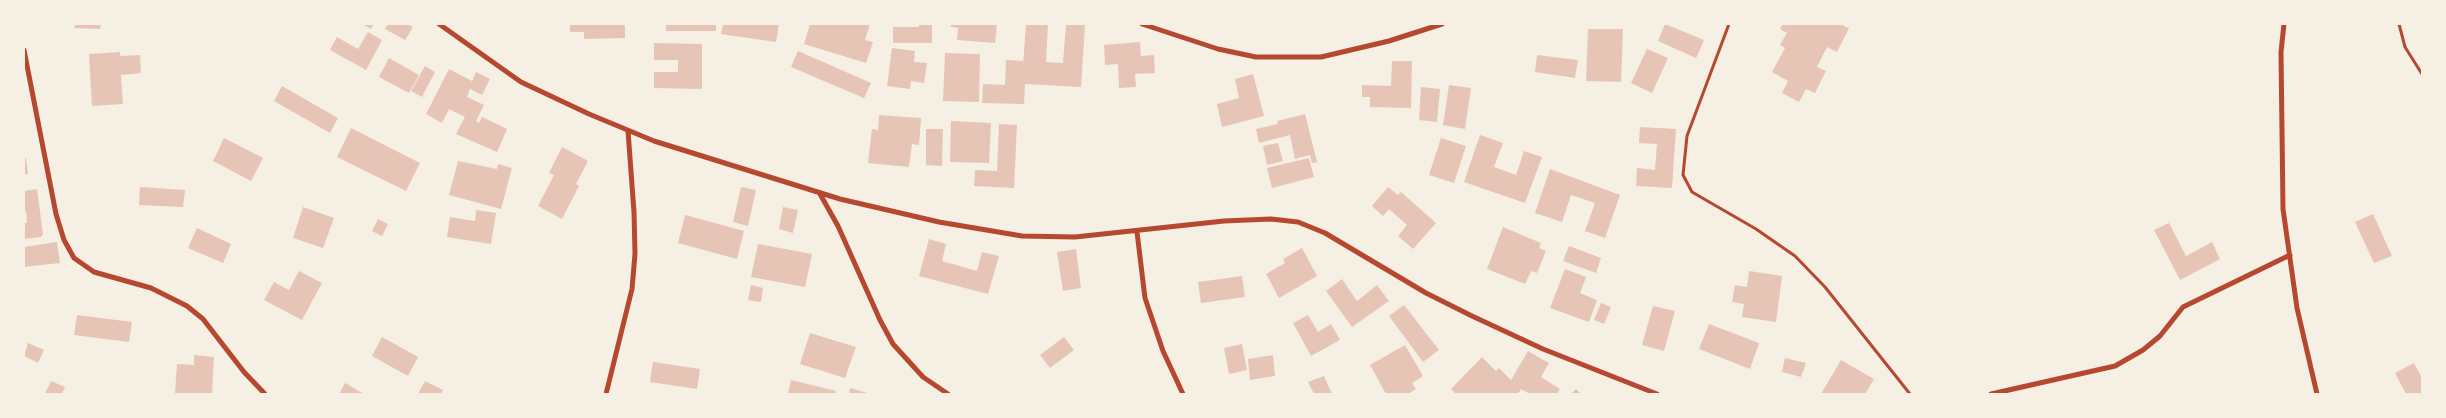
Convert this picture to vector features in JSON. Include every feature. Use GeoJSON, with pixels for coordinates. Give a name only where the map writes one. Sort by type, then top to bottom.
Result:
{"type":"FeatureCollection","features":[{"type":"Feature","properties":{"kind":"street"},"geometry":{"type":"LineString","coordinates":[[438,24],[521,82],[628,131],[820,194],[940,222],[1022,236],[1075,237],[1137,232],[1224,221],[1271,219],[1298,222],[1325,233],[1426,293],[1472,316],[1543,349],[1656,394]]}},
{"type":"Feature","properties":{"kind":"street"},"geometry":{"type":"LineString","coordinates":[[1142,24],[1218,50],[1256,57],[1322,57],[1389,41],[1442,24]]}},
{"type":"Feature","properties":{"kind":"street"},"geometry":{"type":"LineString","coordinates":[[2284,24],[2281,52],[2283,209],[2297,308],[2318,394]]}},
{"type":"Feature","properties":{"kind":"street"},"geometry":{"type":"LineString","coordinates":[[24,50],[56,214],[64,240],[74,258],[94,272],[151,288],[186,306],[203,319],[244,372],[265,394]]}},
{"type":"Feature","properties":{"kind":"street"},"geometry":{"type":"LineString","coordinates":[[606,394],[632,289],[635,229],[628,131]]}},
{"type":"Feature","properties":{"kind":"street"},"geometry":{"type":"LineString","coordinates":[[820,194],[838,226],[880,320],[893,344],[923,377],[948,394]]}},
{"type":"Feature","properties":{"kind":"street"},"geometry":{"type":"LineString","coordinates":[[1137,232],[1145,298],[1163,351],[1182,394]]}},
{"type":"Feature","properties":{"kind":"street"},"geometry":{"type":"LineString","coordinates":[[1991,394],[2115,366],[2143,350],[2160,336],[2183,307],[2290,255]]}},
{"type":"Feature","properties":{"kind":"path"},"geometry":{"type":"LineString","coordinates":[[1729,24],[1687,136],[1683,174],[1692,192],[1756,229],[1795,256],[1825,287],[1910,394]]}},
{"type":"Feature","properties":{"kind":"path"},"geometry":{"type":"LineString","coordinates":[[2399,24],[2405,47],[2422,74]]}},
{"type":"Feature","properties":{"kind":"building"},"geometry":{"type":"Polygon","coordinates":[[[75,24],[101,24],[100,29],[74,28],[75,24]]]}},
{"type":"Feature","properties":{"kind":"building"},"geometry":{"type":"Polygon","coordinates":[[[362,24],[374,24],[371,29],[362,24]]]}},
{"type":"Feature","properties":{"kind":"building"},"geometry":{"type":"Polygon","coordinates":[[[388,24],[408,24],[413,27],[405,40],[385,29],[388,24]]]}},
{"type":"Feature","properties":{"kind":"building"},"geometry":{"type":"Polygon","coordinates":[[[570,24],[625,24],[625,38],[584,39],[584,32],[570,32],[570,24]]]}},
{"type":"Feature","properties":{"kind":"building"},"geometry":{"type":"Polygon","coordinates":[[[666,24],[716,24],[716,31],[666,31],[666,24]]]}},
{"type":"Feature","properties":{"kind":"building"},"geometry":{"type":"Polygon","coordinates":[[[723,24],[779,24],[776,42],[721,34],[723,24]]]}},
{"type":"Feature","properties":{"kind":"building"},"geometry":{"type":"Polygon","coordinates":[[[810,24],[870,24],[865,40],[873,42],[866,63],[804,44],[810,24]]]}},
{"type":"Feature","properties":{"kind":"building"},"geometry":{"type":"Polygon","coordinates":[[[919,24],[932,24],[932,43],[893,43],[893,27],[919,27],[919,24]]]}},
{"type":"Feature","properties":{"kind":"building"},"geometry":{"type":"Polygon","coordinates":[[[951,24],[997,24],[995,43],[957,40],[958,28],[951,27],[951,24]]]}},
{"type":"Feature","properties":{"kind":"building"},"geometry":{"type":"Polygon","coordinates":[[[1026,24],[1048,24],[1046,62],[1063,63],[1066,24],[1085,25],[1081,87],[1025,84],[1024,104],[982,103],[983,84],[1005,85],[1006,60],[1023,61],[1023,66],[1026,24]]]}},
{"type":"Feature","properties":{"kind":"building"},"geometry":{"type":"Polygon","coordinates":[[[1665,24],[1704,40],[1696,58],[1658,41],[1665,24]]]}},
{"type":"Feature","properties":{"kind":"building"},"geometry":{"type":"Polygon","coordinates":[[[1783,24],[1840,24],[1849,28],[1837,52],[1827,47],[1817,67],[1826,71],[1815,93],[1806,89],[1799,102],[1782,93],[1788,81],[1772,72],[1785,48],[1780,45],[1787,33],[1780,29],[1783,24]]]}},
{"type":"Feature","properties":{"kind":"building"},"geometry":{"type":"Polygon","coordinates":[[[1588,29],[1623,29],[1621,82],[1586,81],[1588,29]]]}},
{"type":"Feature","properties":{"kind":"building"},"geometry":{"type":"Polygon","coordinates":[[[368,32],[382,40],[366,70],[330,50],[337,37],[358,49],[368,32]]]}},
{"type":"Feature","properties":{"kind":"building"},"geometry":{"type":"Polygon","coordinates":[[[1140,42],[1141,56],[1154,55],[1155,73],[1135,74],[1136,87],[1119,88],[1118,64],[1105,65],[1104,45],[1140,42]]]}},
{"type":"Feature","properties":{"kind":"building"},"geometry":{"type":"Polygon","coordinates":[[[654,43],[702,44],[702,89],[654,88],[654,72],[678,72],[678,60],[654,60],[654,43]]]}},
{"type":"Feature","properties":{"kind":"building"},"geometry":{"type":"Polygon","coordinates":[[[892,48],[915,51],[914,62],[927,63],[924,83],[911,81],[910,89],[887,86],[892,48]]]}},
{"type":"Feature","properties":{"kind":"building"},"geometry":{"type":"Polygon","coordinates":[[[1647,49],[1668,58],[1652,93],[1631,83],[1647,49]]]}},
{"type":"Feature","properties":{"kind":"building"},"geometry":{"type":"Polygon","coordinates":[[[798,51],[871,83],[864,98],[791,67],[798,51]]]}},
{"type":"Feature","properties":{"kind":"building"},"geometry":{"type":"Polygon","coordinates":[[[120,52],[120,56],[140,55],[141,73],[121,75],[123,104],[92,106],[89,54],[120,52]]]}},
{"type":"Feature","properties":{"kind":"building"},"geometry":{"type":"Polygon","coordinates":[[[945,53],[980,54],[979,102],[943,101],[945,53]]]}},
{"type":"Feature","properties":{"kind":"building"},"geometry":{"type":"Polygon","coordinates":[[[1537,55],[1578,60],[1575,78],[1535,72],[1537,55]]]}},
{"type":"Feature","properties":{"kind":"building"},"geometry":{"type":"Polygon","coordinates":[[[389,58],[419,75],[409,93],[379,77],[389,58]]]}},
{"type":"Feature","properties":{"kind":"building"},"geometry":{"type":"Polygon","coordinates":[[[1392,61],[1412,61],[1411,108],[1370,107],[1370,97],[1362,97],[1362,85],[1391,86],[1392,61]]]}},
{"type":"Feature","properties":{"kind":"building"},"geometry":{"type":"Polygon","coordinates":[[[425,66],[435,72],[422,97],[411,91],[425,66]]]}},
{"type":"Feature","properties":{"kind":"building"},"geometry":{"type":"Polygon","coordinates":[[[449,69],[472,81],[476,72],[490,79],[482,95],[470,89],[467,97],[484,105],[476,121],[479,123],[482,117],[507,129],[497,152],[456,134],[465,117],[449,109],[442,123],[426,114],[449,69]]]}},
{"type":"Feature","properties":{"kind":"building"},"geometry":{"type":"Polygon","coordinates":[[[1253,74],[1264,116],[1222,127],[1217,104],[1239,98],[1235,79],[1253,74]]]}},
{"type":"Feature","properties":{"kind":"building"},"geometry":{"type":"Polygon","coordinates":[[[1449,85],[1471,88],[1465,129],[1443,125],[1449,85]]]}},
{"type":"Feature","properties":{"kind":"building"},"geometry":{"type":"Polygon","coordinates":[[[282,86],[338,118],[330,133],[274,101],[282,86]]]}},
{"type":"Feature","properties":{"kind":"building"},"geometry":{"type":"Polygon","coordinates":[[[1421,87],[1440,89],[1437,122],[1419,120],[1421,87]]]}},
{"type":"Feature","properties":{"kind":"building"},"geometry":{"type":"Polygon","coordinates":[[[1305,114],[1317,162],[1312,163],[1310,155],[1295,159],[1290,135],[1259,143],[1256,129],[1278,124],[1277,121],[1305,114]]]}},
{"type":"Feature","properties":{"kind":"building"},"geometry":{"type":"Polygon","coordinates":[[[879,115],[921,118],[919,145],[912,144],[909,167],[868,163],[872,129],[878,130],[879,115]]]}},
{"type":"Feature","properties":{"kind":"building"},"geometry":{"type":"Polygon","coordinates":[[[951,121],[991,123],[989,163],[950,162],[951,121]]]}},
{"type":"Feature","properties":{"kind":"building"},"geometry":{"type":"Polygon","coordinates":[[[999,124],[1017,125],[1014,188],[974,186],[975,170],[997,171],[999,124]]]}},
{"type":"Feature","properties":{"kind":"building"},"geometry":{"type":"Polygon","coordinates":[[[1640,127],[1676,129],[1672,188],[1636,186],[1637,168],[1655,170],[1657,144],[1639,143],[1640,127]]]}},
{"type":"Feature","properties":{"kind":"building"},"geometry":{"type":"Polygon","coordinates":[[[351,128],[420,163],[406,191],[337,157],[351,128]]]}},
{"type":"Feature","properties":{"kind":"building"},"geometry":{"type":"Polygon","coordinates":[[[926,129],[943,129],[942,166],[926,165],[926,129]]]}},
{"type":"Feature","properties":{"kind":"building"},"geometry":{"type":"Polygon","coordinates":[[[1480,135],[1503,143],[1494,167],[1516,175],[1524,151],[1542,157],[1525,203],[1464,182],[1480,135]]]}},
{"type":"Feature","properties":{"kind":"building"},"geometry":{"type":"Polygon","coordinates":[[[224,138],[263,158],[251,181],[213,161],[224,138]]]}},
{"type":"Feature","properties":{"kind":"building"},"geometry":{"type":"Polygon","coordinates":[[[1441,138],[1466,146],[1454,183],[1429,175],[1441,138]]]}},
{"type":"Feature","properties":{"kind":"building"},"geometry":{"type":"Polygon","coordinates":[[[1278,143],[1283,161],[1267,165],[1263,146],[1278,143]]]}},
{"type":"Feature","properties":{"kind":"building"},"geometry":{"type":"Polygon","coordinates":[[[562,147],[588,161],[576,184],[579,186],[562,219],[538,206],[554,175],[549,173],[562,147]]]}},
{"type":"Feature","properties":{"kind":"building"},"geometry":{"type":"Polygon","coordinates":[[[24,158],[26,158],[28,174],[24,175],[24,158]]]}},
{"type":"Feature","properties":{"kind":"building"},"geometry":{"type":"Polygon","coordinates":[[[1309,158],[1314,177],[1272,188],[1267,168],[1309,158]]]}},
{"type":"Feature","properties":{"kind":"building"},"geometry":{"type":"Polygon","coordinates":[[[458,161],[497,169],[498,164],[512,168],[501,209],[449,195],[458,161]]]}},
{"type":"Feature","properties":{"kind":"building"},"geometry":{"type":"Polygon","coordinates":[[[1550,169],[1620,195],[1605,238],[1585,231],[1595,203],[1571,195],[1562,222],[1535,213],[1550,169]]]}},
{"type":"Feature","properties":{"kind":"building"},"geometry":{"type":"Polygon","coordinates":[[[140,187],[185,190],[183,207],[139,205],[140,187]]]}},
{"type":"Feature","properties":{"kind":"building"},"geometry":{"type":"Polygon","coordinates":[[[741,187],[756,190],[748,226],[733,222],[741,187]]]}},
{"type":"Feature","properties":{"kind":"building"},"geometry":{"type":"Polygon","coordinates":[[[1388,187],[1398,195],[1401,192],[1436,223],[1413,249],[1398,236],[1407,225],[1389,209],[1383,216],[1372,206],[1388,187]]]}},
{"type":"Feature","properties":{"kind":"building"},"geometry":{"type":"Polygon","coordinates":[[[37,189],[43,234],[41,237],[24,239],[24,223],[27,223],[26,211],[24,211],[24,191],[37,189]]]}},
{"type":"Feature","properties":{"kind":"building"},"geometry":{"type":"Polygon","coordinates":[[[303,207],[334,218],[323,248],[293,238],[303,207]]]}},
{"type":"Feature","properties":{"kind":"building"},"geometry":{"type":"Polygon","coordinates":[[[783,207],[798,210],[793,233],[779,229],[783,207]]]}},
{"type":"Feature","properties":{"kind":"building"},"geometry":{"type":"Polygon","coordinates":[[[476,210],[496,213],[491,244],[447,237],[450,217],[475,221],[476,210]]]}},
{"type":"Feature","properties":{"kind":"building"},"geometry":{"type":"Polygon","coordinates":[[[2373,214],[2392,256],[2374,263],[2355,222],[2373,214]]]}},
{"type":"Feature","properties":{"kind":"building"},"geometry":{"type":"Polygon","coordinates":[[[685,215],[744,231],[737,259],[678,243],[685,215]]]}},
{"type":"Feature","properties":{"kind":"building"},"geometry":{"type":"Polygon","coordinates":[[[378,219],[388,224],[382,236],[372,231],[378,219]]]}},
{"type":"Feature","properties":{"kind":"building"},"geometry":{"type":"Polygon","coordinates":[[[2169,223],[2186,256],[2212,242],[2220,259],[2180,280],[2154,230],[2169,223]]]}},
{"type":"Feature","properties":{"kind":"building"},"geometry":{"type":"Polygon","coordinates":[[[1503,227],[1541,243],[1539,248],[1546,251],[1537,273],[1531,271],[1525,284],[1487,269],[1503,227]]]}},
{"type":"Feature","properties":{"kind":"building"},"geometry":{"type":"Polygon","coordinates":[[[197,228],[231,244],[223,263],[188,248],[197,228]]]}},
{"type":"Feature","properties":{"kind":"building"},"geometry":{"type":"Polygon","coordinates":[[[929,239],[946,244],[942,261],[977,271],[982,252],[999,256],[988,294],[919,276],[929,239]]]}},
{"type":"Feature","properties":{"kind":"building"},"geometry":{"type":"Polygon","coordinates":[[[57,242],[60,263],[24,267],[24,247],[57,242]]]}},
{"type":"Feature","properties":{"kind":"building"},"geometry":{"type":"Polygon","coordinates":[[[758,244],[812,254],[805,287],[751,277],[758,244]]]}},
{"type":"Feature","properties":{"kind":"building"},"geometry":{"type":"Polygon","coordinates":[[[1569,246],[1601,258],[1596,273],[1563,261],[1569,246]]]}},
{"type":"Feature","properties":{"kind":"building"},"geometry":{"type":"Polygon","coordinates":[[[1302,248],[1317,276],[1279,298],[1266,274],[1285,263],[1283,259],[1302,248]]]}},
{"type":"Feature","properties":{"kind":"building"},"geometry":{"type":"Polygon","coordinates":[[[1076,249],[1081,288],[1063,291],[1057,252],[1076,249]]]}},
{"type":"Feature","properties":{"kind":"building"},"geometry":{"type":"Polygon","coordinates":[[[1565,269],[1586,277],[1580,293],[1597,300],[1589,322],[1550,308],[1565,269]]]}},
{"type":"Feature","properties":{"kind":"building"},"geometry":{"type":"Polygon","coordinates":[[[299,271],[322,283],[302,320],[264,300],[274,282],[289,290],[299,271]]]}},
{"type":"Feature","properties":{"kind":"building"},"geometry":{"type":"Polygon","coordinates":[[[1749,271],[1782,276],[1776,322],[1742,317],[1744,304],[1732,302],[1735,285],[1747,287],[1749,271]]]}},
{"type":"Feature","properties":{"kind":"building"},"geometry":{"type":"Polygon","coordinates":[[[1242,276],[1245,297],[1201,303],[1198,282],[1242,276]]]}},
{"type":"Feature","properties":{"kind":"building"},"geometry":{"type":"Polygon","coordinates":[[[1342,279],[1357,301],[1377,285],[1389,301],[1352,327],[1326,291],[1342,279]]]}},
{"type":"Feature","properties":{"kind":"building"},"geometry":{"type":"Polygon","coordinates":[[[751,285],[763,288],[761,302],[748,300],[751,285]]]}},
{"type":"Feature","properties":{"kind":"building"},"geometry":{"type":"Polygon","coordinates":[[[1601,303],[1611,307],[1604,324],[1594,320],[1601,303]]]}},
{"type":"Feature","properties":{"kind":"building"},"geometry":{"type":"Polygon","coordinates":[[[1404,305],[1439,350],[1423,362],[1389,316],[1404,305]]]}},
{"type":"Feature","properties":{"kind":"building"},"geometry":{"type":"Polygon","coordinates":[[[1653,306],[1675,311],[1664,351],[1642,345],[1653,306]]]}},
{"type":"Feature","properties":{"kind":"building"},"geometry":{"type":"Polygon","coordinates":[[[77,315],[132,322],[129,342],[74,335],[77,315]]]}},
{"type":"Feature","properties":{"kind":"building"},"geometry":{"type":"Polygon","coordinates":[[[1308,315],[1318,332],[1331,324],[1340,340],[1311,356],[1293,323],[1308,315]]]}},
{"type":"Feature","properties":{"kind":"building"},"geometry":{"type":"Polygon","coordinates":[[[1709,324],[1759,343],[1750,369],[1699,349],[1709,324]]]}},
{"type":"Feature","properties":{"kind":"building"},"geometry":{"type":"Polygon","coordinates":[[[810,333],[856,347],[845,378],[800,364],[810,333]]]}},
{"type":"Feature","properties":{"kind":"building"},"geometry":{"type":"Polygon","coordinates":[[[382,337],[418,357],[408,376],[372,356],[382,337]]]}},
{"type":"Feature","properties":{"kind":"building"},"geometry":{"type":"Polygon","coordinates":[[[1064,337],[1074,350],[1050,368],[1040,355],[1064,337]]]}},
{"type":"Feature","properties":{"kind":"building"},"geometry":{"type":"Polygon","coordinates":[[[28,343],[44,350],[38,363],[24,356],[28,343]]]}},
{"type":"Feature","properties":{"kind":"building"},"geometry":{"type":"Polygon","coordinates":[[[1242,344],[1247,370],[1229,374],[1224,348],[1242,344]]]}},
{"type":"Feature","properties":{"kind":"building"},"geometry":{"type":"Polygon","coordinates":[[[1405,345],[1423,376],[1412,383],[1416,389],[1408,394],[1386,394],[1370,365],[1405,345]]]}},
{"type":"Feature","properties":{"kind":"building"},"geometry":{"type":"Polygon","coordinates":[[[1528,351],[1549,363],[1541,377],[1560,389],[1557,394],[1530,394],[1519,388],[1521,390],[1517,394],[1456,394],[1451,389],[1482,357],[1496,371],[1499,368],[1511,380],[1528,351]]]}},
{"type":"Feature","properties":{"kind":"building"},"geometry":{"type":"Polygon","coordinates":[[[194,355],[214,357],[212,394],[175,394],[177,364],[194,365],[194,355]]]}},
{"type":"Feature","properties":{"kind":"building"},"geometry":{"type":"Polygon","coordinates":[[[1273,355],[1275,376],[1250,380],[1248,359],[1273,355]]]}},
{"type":"Feature","properties":{"kind":"building"},"geometry":{"type":"Polygon","coordinates":[[[1785,358],[1806,363],[1801,377],[1782,372],[1785,358]]]}},
{"type":"Feature","properties":{"kind":"building"},"geometry":{"type":"Polygon","coordinates":[[[1841,360],[1874,379],[1865,394],[1821,394],[1841,360]]]}},
{"type":"Feature","properties":{"kind":"building"},"geometry":{"type":"Polygon","coordinates":[[[653,362],[700,369],[697,389],[650,382],[653,362]]]}},
{"type":"Feature","properties":{"kind":"building"},"geometry":{"type":"Polygon","coordinates":[[[2414,363],[2422,378],[2422,394],[2406,394],[2395,373],[2414,363]]]}},
{"type":"Feature","properties":{"kind":"building"},"geometry":{"type":"Polygon","coordinates":[[[1324,376],[1332,394],[1314,394],[1308,382],[1324,376]]]}},
{"type":"Feature","properties":{"kind":"building"},"geometry":{"type":"Polygon","coordinates":[[[791,380],[836,391],[835,394],[788,394],[791,380]]]}},
{"type":"Feature","properties":{"kind":"building"},"geometry":{"type":"Polygon","coordinates":[[[51,381],[65,387],[62,394],[45,394],[51,381]]]}},
{"type":"Feature","properties":{"kind":"building"},"geometry":{"type":"Polygon","coordinates":[[[425,381],[443,390],[441,394],[418,394],[425,381]]]}},
{"type":"Feature","properties":{"kind":"building"},"geometry":{"type":"Polygon","coordinates":[[[345,383],[364,394],[339,394],[345,383]]]}},
{"type":"Feature","properties":{"kind":"building"},"geometry":{"type":"Polygon","coordinates":[[[850,388],[871,394],[849,394],[850,388]]]}},
{"type":"Feature","properties":{"kind":"building"},"geometry":{"type":"Polygon","coordinates":[[[1576,389],[1581,394],[1571,394],[1576,389]]]}}]}
